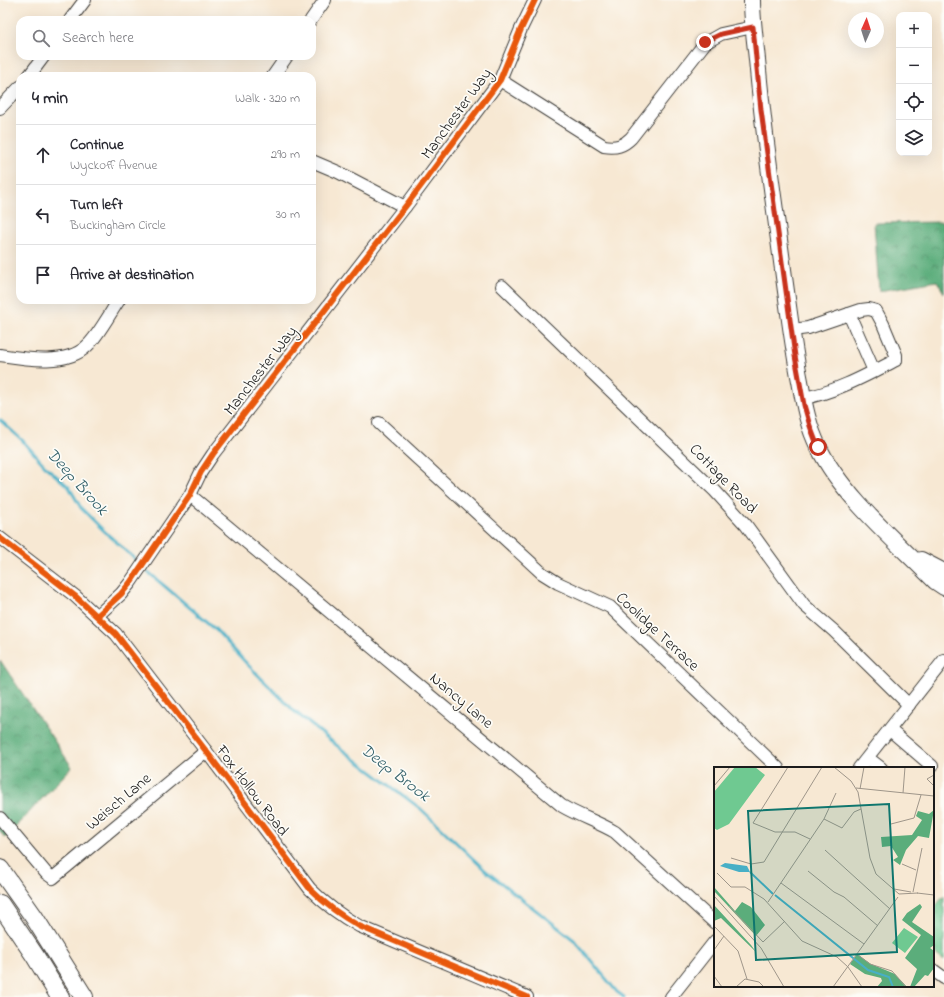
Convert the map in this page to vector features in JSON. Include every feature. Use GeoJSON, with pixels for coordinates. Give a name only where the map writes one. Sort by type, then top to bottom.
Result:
{"type":"FeatureCollection","features":[{"type":"Feature","properties":{"kind":"highway"},"geometry":{"type":"LineString","coordinates":[[0,869],[34,917],[84,997]]}},
{"type":"Feature","properties":{"kind":"highway"},"geometry":{"type":"LineString","coordinates":[[0,904],[35,956],[60,997]]}},
{"type":"Feature","properties":{"kind":"main road"},"geometry":{"type":"LineString","coordinates":[[752,0],[753,27],[761,110],[792,330],[803,398],[810,426],[818,447],[829,467],[842,485],[904,550],[942,583]]}},
{"type":"Feature","properties":{"kind":"street"},"geometry":{"type":"LineString","coordinates":[[73,16],[85,0]]}},
{"type":"Feature","properties":{"kind":"street"},"geometry":{"type":"LineString","coordinates":[[314,16],[325,0]]}},
{"type":"Feature","properties":{"kind":"street","name":"Manchester Way"},"geometry":{"type":"LineString","coordinates":[[97,616],[130,584],[190,495],[200,472],[213,454],[405,207],[500,80],[521,29],[535,0]]}},
{"type":"Feature","properties":{"kind":"street"},"geometry":{"type":"LineString","coordinates":[[500,80],[604,146],[612,148],[626,143],[631,138],[705,42],[721,34],[753,27]]}},
{"type":"Feature","properties":{"kind":"street"},"geometry":{"type":"LineString","coordinates":[[32,72],[41,60]]}},
{"type":"Feature","properties":{"kind":"street"},"geometry":{"type":"LineString","coordinates":[[276,72],[283,60]]}},
{"type":"Feature","properties":{"kind":"street"},"geometry":{"type":"LineString","coordinates":[[0,108],[16,91]]}},
{"type":"Feature","properties":{"kind":"street"},"geometry":{"type":"LineString","coordinates":[[316,163],[338,172],[405,207]]}},
{"type":"Feature","properties":{"kind":"street","name":"Cottage Road"},"geometry":{"type":"LineString","coordinates":[[502,286],[715,491],[746,525],[804,605],[834,631],[909,705]]}},
{"type":"Feature","properties":{"kind":"street"},"geometry":{"type":"LineString","coordinates":[[0,355],[41,359],[62,358],[81,352],[89,345],[116,304]]}},
{"type":"Feature","properties":{"kind":"street"},"geometry":{"type":"LineString","coordinates":[[792,330],[808,328],[861,310],[876,311],[896,355],[896,360],[874,371],[817,396],[803,398]]}},
{"type":"Feature","properties":{"kind":"street"},"geometry":{"type":"LineString","coordinates":[[849,314],[874,371]]}},
{"type":"Feature","properties":{"kind":"street","name":"Coolidge Terrace"},"geometry":{"type":"LineString","coordinates":[[379,423],[542,574],[558,584],[610,607],[777,767]]}},
{"type":"Feature","properties":{"kind":"street","name":"Nancy Lane"},"geometry":{"type":"LineString","coordinates":[[190,495],[562,806],[575,814],[601,824],[615,832],[714,922]]}},
{"type":"Feature","properties":{"kind":"street","name":"Fox Hollow Road"},"geometry":{"type":"LineString","coordinates":[[0,538],[76,596],[116,634],[310,889],[326,904],[343,917],[359,926],[526,997]]}},
{"type":"Feature","properties":{"kind":"street"},"geometry":{"type":"LineString","coordinates":[[861,767],[944,660]]}},
{"type":"Feature","properties":{"kind":"street"},"geometry":{"type":"LineString","coordinates":[[890,730],[932,766]]}},
{"type":"Feature","properties":{"kind":"street","name":"Weisch Lane"},"geometry":{"type":"LineString","coordinates":[[0,818],[46,873],[53,878],[206,751]]}},
{"type":"Feature","properties":{"kind":"street"},"geometry":{"type":"LineString","coordinates":[[868,758],[880,767]]}},
{"type":"Feature","properties":{"kind":"street"},"geometry":{"type":"LineString","coordinates":[[675,996],[714,942]]}},
{"type":"Feature","properties":{"kind":"street"},"geometry":{"type":"LineString","coordinates":[[934,971],[944,978]]}},
{"type":"Feature","properties":{"kind":"green space"},"geometry":{"type":"Polygon","coordinates":[[[944,222],[944,293],[937,281],[879,291],[874,223],[944,222]]]}},
{"type":"Feature","properties":{"kind":"green space"},"geometry":{"type":"Polygon","coordinates":[[[0,660],[72,767],[5,838],[0,831],[0,660]]]}},
{"type":"Feature","properties":{"kind":"green space"},"geometry":{"type":"Polygon","coordinates":[[[944,896],[944,961],[934,953],[934,908],[944,896]]]}},
{"type":"Feature","properties":{"kind":"waterway","name":"Deep Brook"},"geometry":{"type":"LineString","coordinates":[[0,420],[22,440],[47,468],[69,487],[81,508],[136,560]]}},
{"type":"Feature","properties":{"kind":"waterway","name":"Deep Brook"},"geometry":{"type":"LineString","coordinates":[[148,572],[216,630],[247,664],[294,711],[421,809],[486,871],[574,940],[617,992],[624,997]]}},
{"type":"Feature","properties":{"kind":"cycle path"},"geometry":{"type":"LineString","coordinates":[[97,616],[121,594],[130,583],[190,495],[201,472],[213,454],[408,203],[500,80],[521,29],[535,0]]}},
{"type":"Feature","properties":{"kind":"cycle path"},"geometry":{"type":"LineString","coordinates":[[0,538],[75,596],[116,634],[310,889],[321,900],[359,926],[527,997]]}},
{"type":"Feature","properties":{"kind":"route"},"geometry":{"type":"LineString","coordinates":[[705,42],[721,34],[753,27],[761,110],[795,356],[804,405],[818,447]]}}]}
